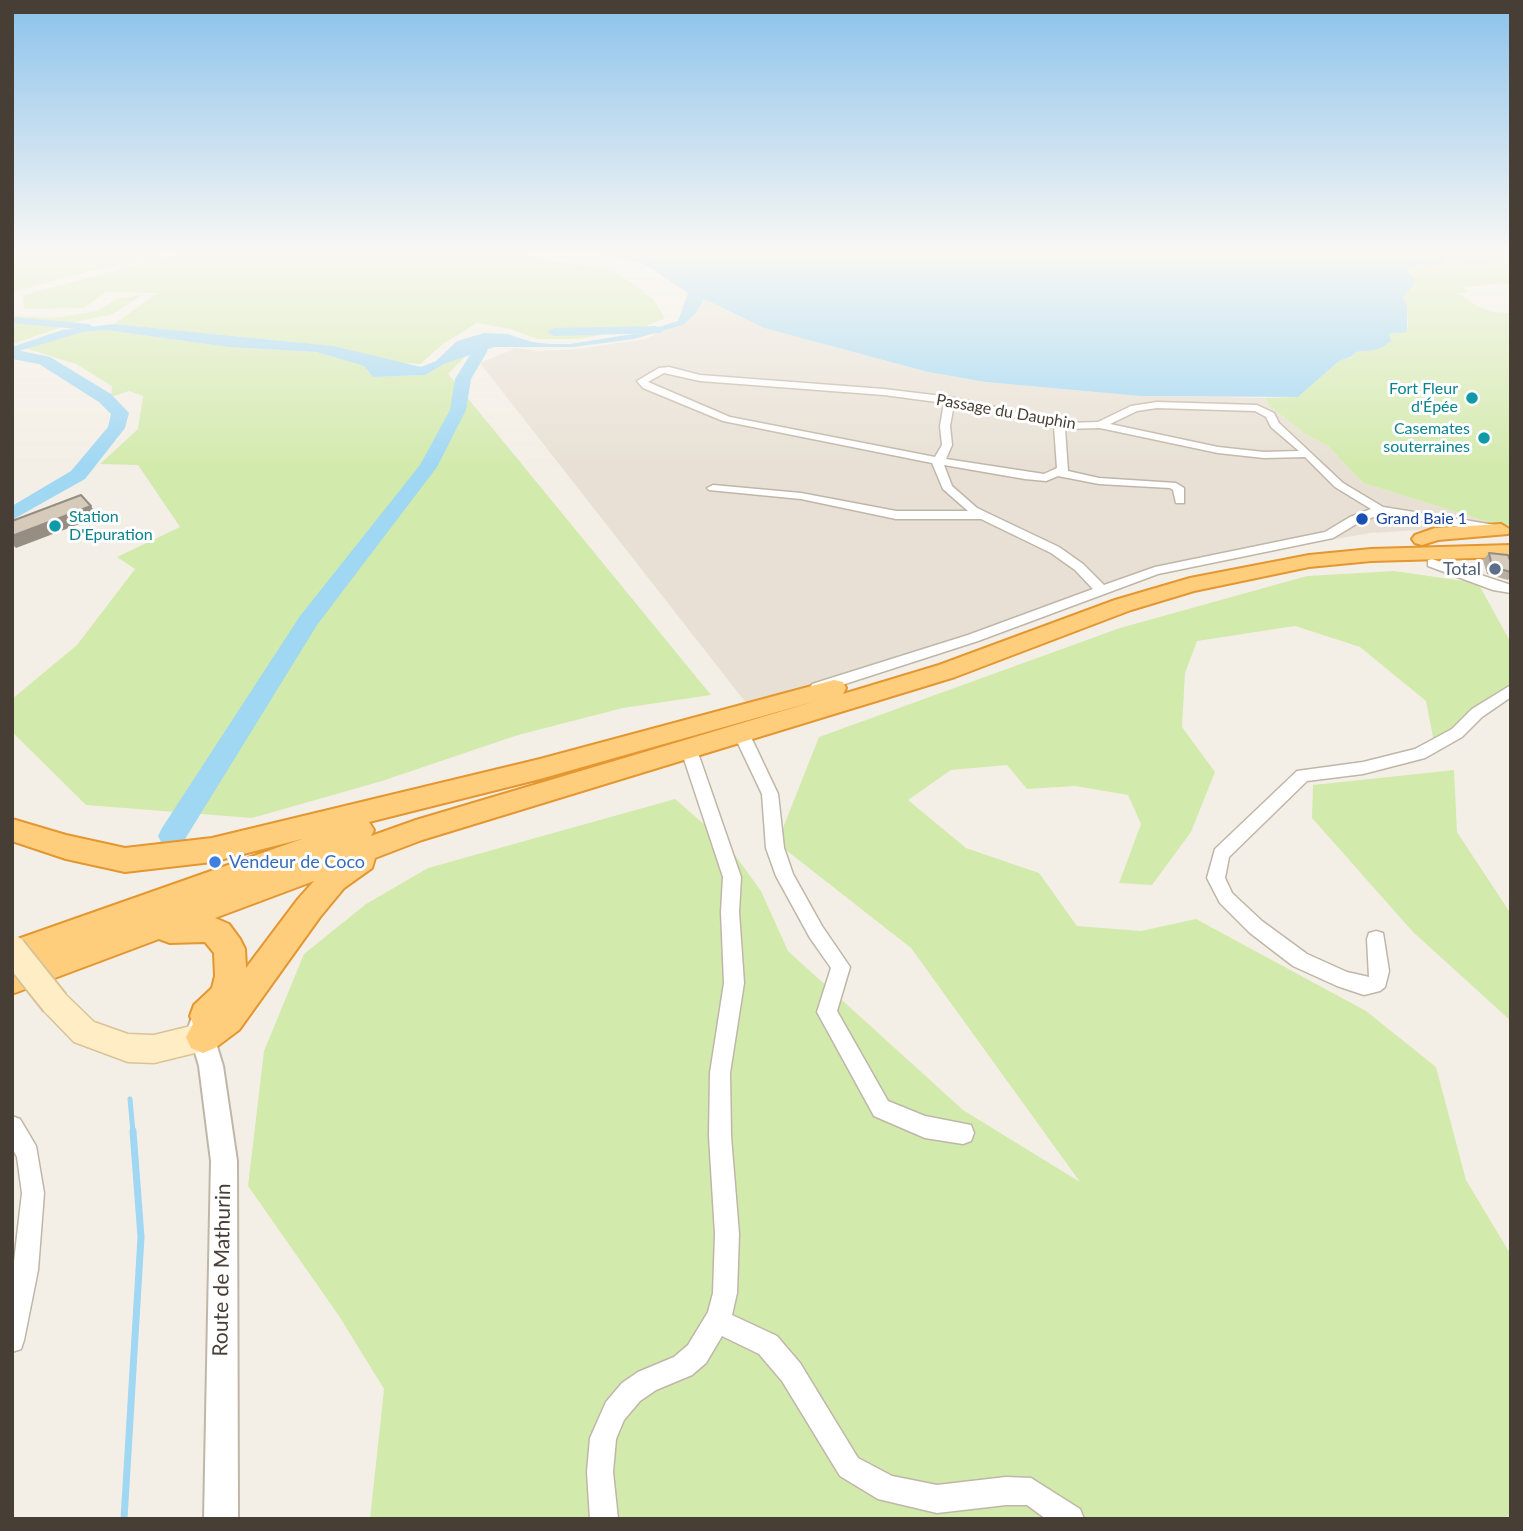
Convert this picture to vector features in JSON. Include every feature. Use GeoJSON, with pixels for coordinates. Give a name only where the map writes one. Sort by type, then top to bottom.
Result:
{"type":"FeatureCollection","features":[{"type":"Feature","properties":{"kind":"highway"},"geometry":{"type":"LineString","coordinates":[[12,980],[147,932],[316,866],[511,801],[689,750],[738,725],[836,688],[1177,573],[1296,548],[1507,533]]}},
{"type":"Feature","properties":{"kind":"highway"},"geometry":{"type":"LineString","coordinates":[[12,830],[125,860],[212,850],[540,769],[738,725],[947,671],[1123,605],[1233,575],[1309,561],[1371,555],[1511,551]]}},
{"type":"Feature","properties":{"kind":"highway"},"geometry":{"type":"LineString","coordinates":[[1233,575],[1363,566],[1409,568],[1432,563]]}},
{"type":"Feature","properties":{"kind":"highway"},"geometry":{"type":"LineString","coordinates":[[12,955],[274,859],[540,769]]}},
{"type":"Feature","properties":{"kind":"highway"},"geometry":{"type":"LineString","coordinates":[[201,1030],[227,1018],[309,908],[347,868],[511,801]]}},
{"type":"Feature","properties":{"kind":"highway"},"geometry":{"type":"LineString","coordinates":[[147,932],[195,927],[208,929],[225,943],[231,957],[231,976],[225,996],[201,1030]]}},
{"type":"Feature","properties":{"kind":"main road"},"geometry":{"type":"LineString","coordinates":[[12,949],[55,1003],[84,1032],[128,1048],[154,1049],[201,1030]]}},
{"type":"Feature","properties":{"kind":"street","name":"Passage du Dauphin"},"geometry":{"type":"LineString","coordinates":[[937,461],[727,419],[646,386],[642,381],[645,377],[669,370],[700,378],[826,386],[950,400],[1059,424],[1100,425],[1135,408],[1157,405],[1257,408],[1270,415],[1275,425],[1339,485],[1380,510]]}},
{"type":"Feature","properties":{"kind":"street"},"geometry":{"type":"LineString","coordinates":[[937,461],[943,456],[947,445],[945,426],[950,400]]}},
{"type":"Feature","properties":{"kind":"street"},"geometry":{"type":"LineString","coordinates":[[937,461],[1046,478],[1063,470],[1059,424]]}},
{"type":"Feature","properties":{"kind":"street"},"geometry":{"type":"LineString","coordinates":[[1100,425],[1218,450],[1264,455],[1307,454]]}},
{"type":"Feature","properties":{"kind":"street"},"geometry":{"type":"LineString","coordinates":[[937,461],[947,487],[973,510],[1055,551],[1079,567],[1101,590]]}},
{"type":"Feature","properties":{"kind":"street"},"geometry":{"type":"LineString","coordinates":[[1058,473],[1098,481],[1172,485],[1178,488],[1180,501]]}},
{"type":"Feature","properties":{"kind":"street"},"geometry":{"type":"LineString","coordinates":[[713,488],[801,496],[895,515],[982,515]]}},
{"type":"Feature","properties":{"kind":"street"},"geometry":{"type":"LineString","coordinates":[[963,1133],[925,1128],[881,1109],[827,1012],[841,967],[816,932],[785,876],[775,848],[770,794],[738,725],[915,655],[973,638],[1101,590],[1194,562],[1329,535],[1354,520],[1380,510],[1507,533]]}},
{"type":"Feature","properties":{"kind":"street"},"geometry":{"type":"LineString","coordinates":[[1432,563],[1510,591]]}},
{"type":"Feature","properties":{"kind":"street"},"geometry":{"type":"LineString","coordinates":[[1376,939],[1380,971],[1378,981],[1373,985],[1364,986],[1300,960],[1256,927],[1226,898],[1216,878],[1221,853],[1303,775],[1363,768],[1419,754],[1457,733],[1477,713],[1511,690]]}},
{"type":"Feature","properties":{"kind":"street"},"geometry":{"type":"LineString","coordinates":[[604,1519],[600,1472],[603,1438],[615,1411],[631,1392],[647,1381],[683,1366],[697,1354],[717,1321],[725,1293],[727,1265],[720,1136],[720,1073],[734,983],[730,912],[733,890],[732,877],[689,750]]}},
{"type":"Feature","properties":{"kind":"street","name":"Route de Mathurin"},"geometry":{"type":"LineString","coordinates":[[201,1030],[211,1066],[224,1161],[221,1519]]}},
{"type":"Feature","properties":{"kind":"street"},"geometry":{"type":"LineString","coordinates":[[12,1127],[27,1154],[33,1193],[26,1270],[12,1340]]}},
{"type":"Feature","properties":{"kind":"street"},"geometry":{"type":"LineString","coordinates":[[717,1321],[768,1345],[791,1372],[849,1467],[888,1489],[937,1499],[1006,1491],[1031,1492],[1070,1519]]}},
{"type":"Feature","properties":{"kind":"shaded area"},"geometry":{"type":"Polygon","coordinates":[[[757,324],[928,372],[985,382],[1140,396],[1265,398],[1269,406],[1305,434],[1328,446],[1363,483],[1498,525],[1371,533],[1181,565],[750,708],[480,363],[516,348],[538,351],[578,349],[646,339],[660,331],[683,325],[757,324]]]}},
{"type":"Feature","properties":{"kind":"green space"},"geometry":{"type":"Polygon","coordinates":[[[12,324],[70,324],[12,344],[12,324]]]}},
{"type":"Feature","properties":{"kind":"green space"},"geometry":{"type":"Polygon","coordinates":[[[118,324],[475,324],[443,344],[420,364],[393,362],[293,342],[118,324]]]}},
{"type":"Feature","properties":{"kind":"green space"},"geometry":{"type":"Polygon","coordinates":[[[485,324],[650,324],[580,339],[538,339],[510,329],[485,324]]]}},
{"type":"Feature","properties":{"kind":"green space"},"geometry":{"type":"Polygon","coordinates":[[[1408,324],[1511,324],[1511,526],[1498,525],[1363,483],[1328,446],[1305,434],[1269,406],[1265,398],[1298,397],[1339,361],[1351,358],[1356,352],[1375,350],[1389,334],[1398,333],[1408,324]]]}},
{"type":"Feature","properties":{"kind":"green space"},"geometry":{"type":"Polygon","coordinates":[[[106,330],[228,347],[316,352],[364,366],[373,377],[425,375],[444,364],[465,357],[448,374],[711,695],[623,708],[518,735],[382,781],[252,818],[86,805],[12,732],[12,699],[77,645],[135,569],[117,557],[180,527],[138,465],[100,464],[138,429],[143,396],[129,391],[111,397],[112,386],[76,364],[25,348],[83,332],[106,330]]]}},
{"type":"Feature","properties":{"kind":"green space"},"geometry":{"type":"Polygon","coordinates":[[[1394,571],[1478,583],[1511,643],[1511,688],[1434,742],[1426,701],[1360,647],[1295,626],[1197,641],[1185,673],[1182,727],[1215,772],[1191,832],[1152,885],[1119,883],[1141,824],[1128,795],[1075,786],[1027,789],[1007,765],[951,770],[908,800],[966,848],[1039,873],[1077,926],[1141,931],[1196,919],[1366,1011],[1436,1067],[1466,1180],[1511,1255],[1511,1519],[370,1519],[384,1389],[339,1316],[248,1186],[264,1051],[304,954],[366,904],[428,868],[675,799],[727,844],[761,891],[788,951],[963,1110],[1080,1182],[911,948],[777,843],[819,737],[1120,628],[1307,576],[1394,571]]]}},
{"type":"Feature","properties":{"kind":"green space"},"geometry":{"type":"Polygon","coordinates":[[[1454,770],[1457,832],[1511,914],[1511,1021],[1413,932],[1312,818],[1313,785],[1454,770]]]}},
{"type":"Feature","properties":{"kind":"water"},"geometry":{"type":"Polygon","coordinates":[[[118,324],[333,346],[421,367],[436,361],[457,341],[484,333],[507,334],[532,342],[570,344],[639,333],[667,324],[684,324],[634,339],[573,347],[494,347],[444,364],[425,375],[373,377],[364,366],[316,352],[228,347],[106,330],[83,332],[12,353],[12,347],[62,330],[118,324]]]}},
{"type":"Feature","properties":{"kind":"water"},"geometry":{"type":"Polygon","coordinates":[[[757,324],[1407,324],[1407,332],[1389,334],[1391,341],[1384,346],[1356,352],[1339,361],[1298,397],[1140,396],[985,382],[928,372],[757,324]]]}},
{"type":"Feature","properties":{"kind":"building"},"geometry":{"type":"Polygon","coordinates":[[[81,495],[91,506],[12,536],[12,521],[81,495]]]}},
{"type":"Feature","properties":{"kind":"building"},"geometry":{"type":"Polygon","coordinates":[[[1489,553],[1508,555],[1511,572],[1492,567],[1489,553]]]}},
{"type":"Feature","properties":{"kind":"waterway"},"geometry":{"type":"LineString","coordinates":[[61,324],[89,327]]}},
{"type":"Feature","properties":{"kind":"waterway"},"geometry":{"type":"LineString","coordinates":[[554,332],[656,330]]}},
{"type":"Feature","properties":{"kind":"waterway"},"geometry":{"type":"LineString","coordinates":[[172,836],[308,621],[428,467],[458,410],[463,379],[480,350]]}},
{"type":"Feature","properties":{"kind":"waterway"},"geometry":{"type":"LineString","coordinates":[[12,354],[44,360],[105,398],[120,413],[116,428],[78,475],[12,514]]}},
{"type":"Feature","properties":{"kind":"waterway"},"geometry":{"type":"LineString","coordinates":[[130,1099],[133,1132]]}},
{"type":"Feature","properties":{"kind":"waterway"},"geometry":{"type":"LineString","coordinates":[[124,1519],[141,1237],[133,1131]]}},
{"type":"Feature","properties":{"kind":"place","name":"Fort Fleur d'Épée"},"geometry":{"type":"Point","coordinates":[1472,398]}},
{"type":"Feature","properties":{"kind":"place","name":"Casemates souterraines"},"geometry":{"type":"Point","coordinates":[1484,438]}},
{"type":"Feature","properties":{"kind":"place","name":"Grand Baie 1"},"geometry":{"type":"Point","coordinates":[1362,519]}},
{"type":"Feature","properties":{"kind":"place","name":"Station D'Epuration"},"geometry":{"type":"Point","coordinates":[55,526]}},
{"type":"Feature","properties":{"kind":"place","name":"Total"},"geometry":{"type":"Point","coordinates":[1495,569]}},
{"type":"Feature","properties":{"kind":"place","name":"Vendeur de Coco"},"geometry":{"type":"Point","coordinates":[215,862]}}]}
